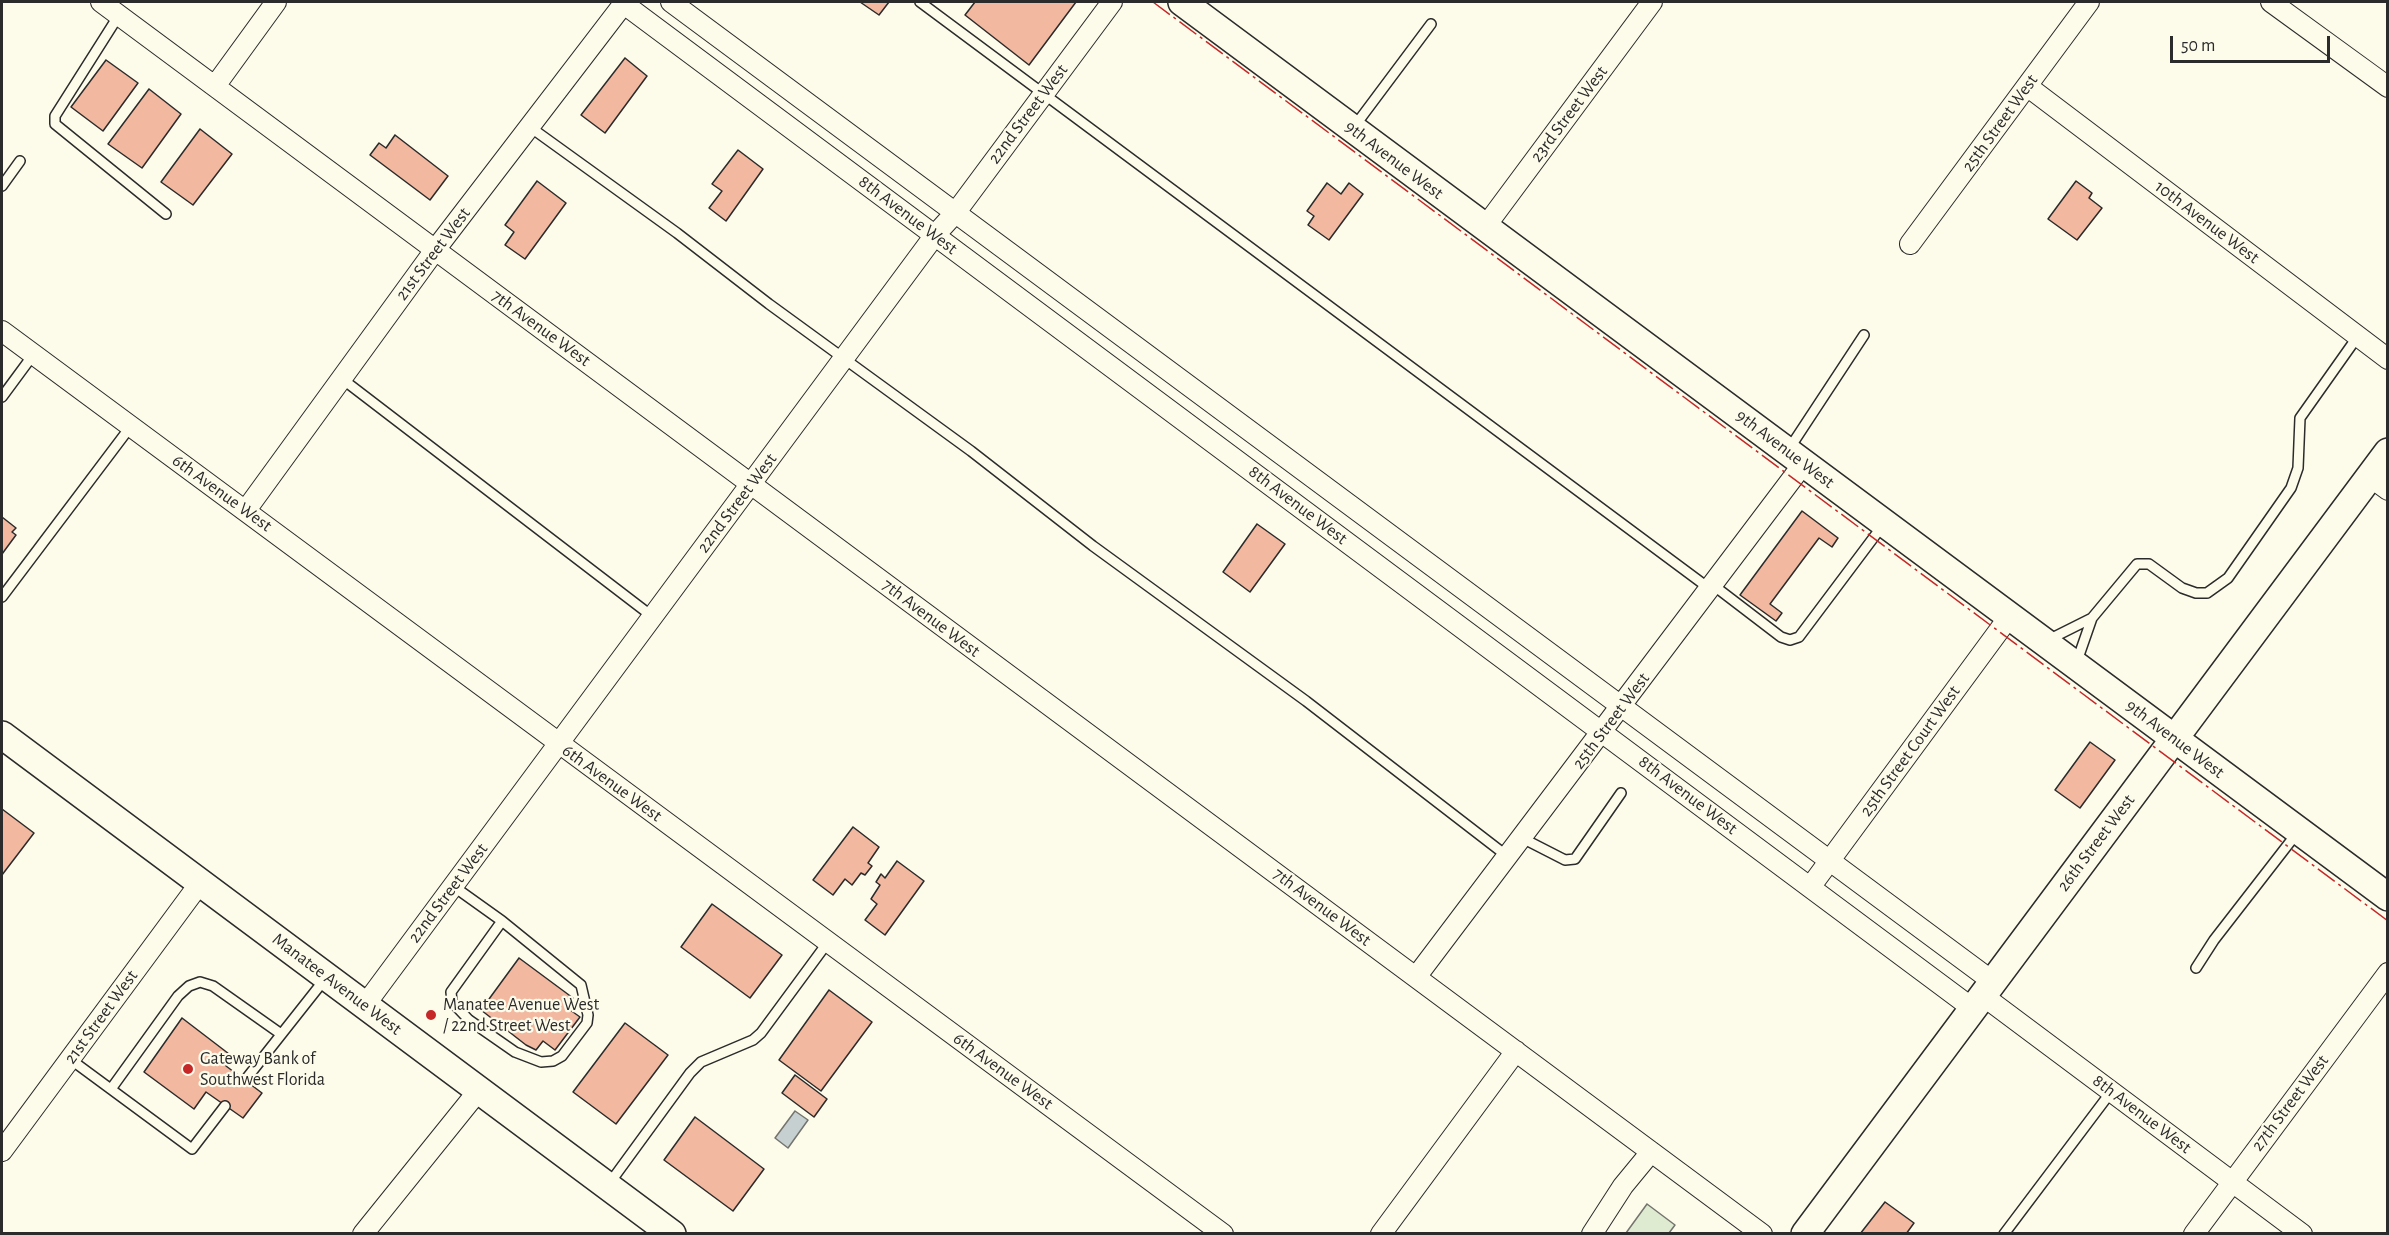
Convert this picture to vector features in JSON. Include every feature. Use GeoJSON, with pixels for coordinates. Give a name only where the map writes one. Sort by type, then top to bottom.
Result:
{"type":"FeatureCollection","features":[{"type":"Feature","properties":{"kind":"street","name":"7th Avenue West"},"geometry":{"type":"LineString","coordinates":[[101,2],[1762,1233]]}},
{"type":"Feature","properties":{"kind":"street"},"geometry":{"type":"LineString","coordinates":[[215,86],[276,2]]}},
{"type":"Feature","properties":{"kind":"street","name":"8th Avenue West"},"geometry":{"type":"LineString","coordinates":[[671,2],[1829,861],[1982,995],[2302,1233]]}},
{"type":"Feature","properties":{"kind":"street","name":"22nd Street West"},"geometry":{"type":"LineString","coordinates":[[364,1005],[935,235],[956,212],[1112,2]]}},
{"type":"Feature","properties":{"kind":"street","name":"9th Avenue West"},"geometry":{"type":"LineString","coordinates":[[1182,2],[2388,897]]}},
{"type":"Feature","properties":{"kind":"street","name":"23rd Street West"},"geometry":{"type":"LineString","coordinates":[[1485,227],[1652,2]]}},
{"type":"Feature","properties":{"kind":"street","name":"25th Street West"},"geometry":{"type":"LineString","coordinates":[[1911,244],[2089,2]]}},
{"type":"Feature","properties":{"kind":"street"},"geometry":{"type":"LineString","coordinates":[[2271,2],[2388,87]]}},
{"type":"Feature","properties":{"kind":"street","name":"8th Avenue West"},"geometry":{"type":"LineString","coordinates":[[624,3],[1811,886],[1982,995]]}},
{"type":"Feature","properties":{"kind":"street","name":"21st Street West"},"geometry":{"type":"LineString","coordinates":[[246,510],[435,250],[624,3]]}},
{"type":"Feature","properties":{"kind":"street","name":"10th Avenue West"},"geometry":{"type":"LineString","coordinates":[[2027,86],[2388,359]]}},
{"type":"Feature","properties":{"kind":"street","name":"6th Avenue West"},"geometry":{"type":"LineString","coordinates":[[2,331],[1223,1233]]}},
{"type":"Feature","properties":{"kind":"street","name":"26th Street West"},"geometry":{"type":"LineString","coordinates":[[1805,1233],[2174,738],[2378,483],[2388,452]]}},
{"type":"Feature","properties":{"kind":"street","name":"25th Street West"},"geometry":{"type":"LineString","coordinates":[[1416,977],[1711,587],[1796,457]]}},
{"type":"Feature","properties":{"kind":"street","name":"25th Street Court West"},"geometry":{"type":"LineString","coordinates":[[1811,886],[2009,616]]}},
{"type":"Feature","properties":{"kind":"street","name":"Manatee Avenue West"},"geometry":{"type":"LineString","coordinates":[[2,735],[672,1233]]}},
{"type":"Feature","properties":{"kind":"street","name":"21st Street West"},"geometry":{"type":"LineString","coordinates":[[2,1151],[200,883]]}},
{"type":"Feature","properties":{"kind":"street","name":"27th Street West"},"geometry":{"type":"LineString","coordinates":[[2194,1233],[2388,973]]}},
{"type":"Feature","properties":{"kind":"street"},"geometry":{"type":"LineString","coordinates":[[1381,1233],[1515,1051]]}},
{"type":"Feature","properties":{"kind":"street"},"geometry":{"type":"LineString","coordinates":[[363,1233],[479,1090]]}},
{"type":"Feature","properties":{"kind":"street"},"geometry":{"type":"LineString","coordinates":[[1592,1233],[1623,1186],[1651,1152]]}},
{"type":"Feature","properties":{"kind":"lane"},"geometry":{"type":"LineString","coordinates":[[920,2],[934,6],[1044,93],[1781,637],[1790,640],[1799,637],[1885,523]]}},
{"type":"Feature","properties":{"kind":"lane"},"geometry":{"type":"LineString","coordinates":[[119,15],[55,116],[56,124],[166,214]]}},
{"type":"Feature","properties":{"kind":"lane"},"geometry":{"type":"LineString","coordinates":[[1353,129],[1431,24]]}},
{"type":"Feature","properties":{"kind":"lane"},"geometry":{"type":"LineString","coordinates":[[530,127],[1306,701],[1508,856]]}},
{"type":"Feature","properties":{"kind":"lane"},"geometry":{"type":"LineString","coordinates":[[2,186],[20,161]]}},
{"type":"Feature","properties":{"kind":"lane"},"geometry":{"type":"LineString","coordinates":[[1796,457],[1864,335]]}},
{"type":"Feature","properties":{"kind":"lane"},"geometry":{"type":"LineString","coordinates":[[2076,665],[2092,618],[2137,564],[2149,564],[2182,588],[2196,593],[2207,593],[2228,578],[2291,488],[2298,468],[2300,417],[2358,336]]}},
{"type":"Feature","properties":{"kind":"lane"},"geometry":{"type":"LineString","coordinates":[[2,398],[33,355]]}},
{"type":"Feature","properties":{"kind":"lane"},"geometry":{"type":"LineString","coordinates":[[341,378],[653,617]]}},
{"type":"Feature","properties":{"kind":"lane"},"geometry":{"type":"LineString","coordinates":[[2,597],[131,426]]}},
{"type":"Feature","properties":{"kind":"lane"},"geometry":{"type":"LineString","coordinates":[[2045,642],[2092,618]]}},
{"type":"Feature","properties":{"kind":"lane"},"geometry":{"type":"LineString","coordinates":[[1522,838],[1565,860],[1575,859],[1621,793]]}},
{"type":"Feature","properties":{"kind":"lane"},"geometry":{"type":"LineString","coordinates":[[2196,968],[2214,940],[2298,831]]}},
{"type":"Feature","properties":{"kind":"lane"},"geometry":{"type":"LineString","coordinates":[[453,886],[502,921],[581,985],[588,1015],[587,1023],[573,1044],[562,1056],[553,1061],[541,1062],[527,1059],[460,1012],[452,1002],[451,992],[502,921]]}},
{"type":"Feature","properties":{"kind":"lane"},"geometry":{"type":"LineString","coordinates":[[608,1186],[690,1073],[701,1062],[753,1040],[761,1033],[828,942]]}},
{"type":"Feature","properties":{"kind":"lane"},"geometry":{"type":"LineString","coordinates":[[246,1079],[326,977]]}},
{"type":"Feature","properties":{"kind":"lane"},"geometry":{"type":"LineString","coordinates":[[111,1089],[178,996],[189,986],[200,982],[213,987],[281,1034]]}},
{"type":"Feature","properties":{"kind":"lane"},"geometry":{"type":"LineString","coordinates":[[70,1059],[192,1149],[225,1106]]}},
{"type":"Feature","properties":{"kind":"lane"},"geometry":{"type":"LineString","coordinates":[[2004,1233],[2111,1092]]}},
{"type":"Feature","properties":{"kind":"green space"},"geometry":{"type":"Polygon","coordinates":[[[1647,1204],[1675,1225],[1669,1233],[1626,1233],[1647,1204]]]}},
{"type":"Feature","properties":{"kind":"shaded area"},"geometry":{"type":"Polygon","coordinates":[[[795,1111],[808,1120],[788,1148],[775,1138],[795,1111]]]}},
{"type":"Feature","properties":{"kind":"building"},"geometry":{"type":"Polygon","coordinates":[[[860,2],[889,2],[879,15],[860,2]]]}},
{"type":"Feature","properties":{"kind":"building"},"geometry":{"type":"Polygon","coordinates":[[[975,2],[1076,2],[1029,65],[965,15],[975,2]]]}},
{"type":"Feature","properties":{"kind":"building"},"geometry":{"type":"Polygon","coordinates":[[[625,58],[647,76],[605,133],[581,115],[625,58]]]}},
{"type":"Feature","properties":{"kind":"building"},"geometry":{"type":"Polygon","coordinates":[[[106,60],[138,83],[103,131],[71,107],[106,60]]]}},
{"type":"Feature","properties":{"kind":"building"},"geometry":{"type":"Polygon","coordinates":[[[149,89],[181,114],[142,168],[108,144],[149,89]]]}},
{"type":"Feature","properties":{"kind":"building"},"geometry":{"type":"Polygon","coordinates":[[[200,129],[232,154],[193,205],[161,182],[200,129]]]}},
{"type":"Feature","properties":{"kind":"building"},"geometry":{"type":"Polygon","coordinates":[[[395,135],[448,176],[430,200],[370,155],[379,143],[386,148],[395,135]]]}},
{"type":"Feature","properties":{"kind":"building"},"geometry":{"type":"Polygon","coordinates":[[[738,150],[763,169],[726,221],[709,208],[722,191],[712,184],[738,150]]]}},
{"type":"Feature","properties":{"kind":"building"},"geometry":{"type":"Polygon","coordinates":[[[537,181],[566,203],[525,259],[505,245],[514,232],[505,225],[537,181]]]}},
{"type":"Feature","properties":{"kind":"building"},"geometry":{"type":"Polygon","coordinates":[[[2076,181],[2092,193],[2089,198],[2102,208],[2077,240],[2048,219],[2076,181]]]}},
{"type":"Feature","properties":{"kind":"building"},"geometry":{"type":"Polygon","coordinates":[[[1327,183],[1341,194],[1349,183],[1363,194],[1329,240],[1308,225],[1314,216],[1307,211],[1327,183]]]}},
{"type":"Feature","properties":{"kind":"building"},"geometry":{"type":"Polygon","coordinates":[[[1802,511],[1838,538],[1832,547],[1819,538],[1770,604],[1782,613],[1776,621],[1740,595],[1802,511]]]}},
{"type":"Feature","properties":{"kind":"building"},"geometry":{"type":"Polygon","coordinates":[[[2,517],[16,528],[12,532],[16,535],[2,554],[2,517]]]}},
{"type":"Feature","properties":{"kind":"building"},"geometry":{"type":"Polygon","coordinates":[[[1257,524],[1285,544],[1250,592],[1223,572],[1257,524]]]}},
{"type":"Feature","properties":{"kind":"building"},"geometry":{"type":"Polygon","coordinates":[[[2090,742],[2115,760],[2080,808],[2055,790],[2090,742]]]}},
{"type":"Feature","properties":{"kind":"building"},"geometry":{"type":"Polygon","coordinates":[[[2,809],[34,833],[2,875],[2,809]]]}},
{"type":"Feature","properties":{"kind":"building"},"geometry":{"type":"Polygon","coordinates":[[[853,827],[879,847],[868,863],[872,866],[865,875],[861,873],[852,885],[845,879],[833,895],[813,880],[853,827]]]}},
{"type":"Feature","properties":{"kind":"building"},"geometry":{"type":"Polygon","coordinates":[[[897,861],[924,881],[885,935],[865,920],[877,904],[871,899],[880,885],[876,882],[881,874],[885,878],[897,861]]]}},
{"type":"Feature","properties":{"kind":"building"},"geometry":{"type":"Polygon","coordinates":[[[712,904],[782,955],[750,998],[681,947],[712,904]]]}},
{"type":"Feature","properties":{"kind":"building"},"geometry":{"type":"Polygon","coordinates":[[[519,958],[573,998],[566,1007],[580,1017],[555,1050],[543,1041],[536,1050],[526,1045],[481,1010],[519,958]]]}},
{"type":"Feature","properties":{"kind":"building"},"geometry":{"type":"Polygon","coordinates":[[[829,990],[872,1022],[821,1091],[779,1060],[829,990]]]}},
{"type":"Feature","properties":{"kind":"building","name":"Gateway Bank of Southwest Florida"},"geometry":{"type":"Polygon","coordinates":[[[182,1018],[233,1057],[226,1066],[262,1093],[243,1118],[206,1092],[194,1109],[144,1072],[182,1018]]]}},
{"type":"Feature","properties":{"kind":"building"},"geometry":{"type":"Polygon","coordinates":[[[625,1023],[668,1055],[616,1124],[573,1092],[625,1023]]]}},
{"type":"Feature","properties":{"kind":"building"},"geometry":{"type":"Polygon","coordinates":[[[795,1075],[827,1099],[814,1117],[782,1093],[795,1075]]]}},
{"type":"Feature","properties":{"kind":"building"},"geometry":{"type":"Polygon","coordinates":[[[695,1117],[764,1169],[733,1211],[664,1160],[695,1117]]]}},
{"type":"Feature","properties":{"kind":"building"},"geometry":{"type":"Polygon","coordinates":[[[1885,1202],[1914,1223],[1906,1234],[1860,1234],[1885,1202]]]}},
{"type":"Feature","properties":{"kind":"power"},"geometry":{"type":"LineString","coordinates":[[1153,2],[2388,921]]}},
{"type":"Feature","properties":{"kind":"place","name":"Manatee Avenue West / 22nd Street West"},"geometry":{"type":"Point","coordinates":[431,1015]}},
{"type":"Feature","properties":{"kind":"place","name":"Gateway Bank of Southwest Florida"},"geometry":{"type":"Point","coordinates":[188,1069]}}]}
